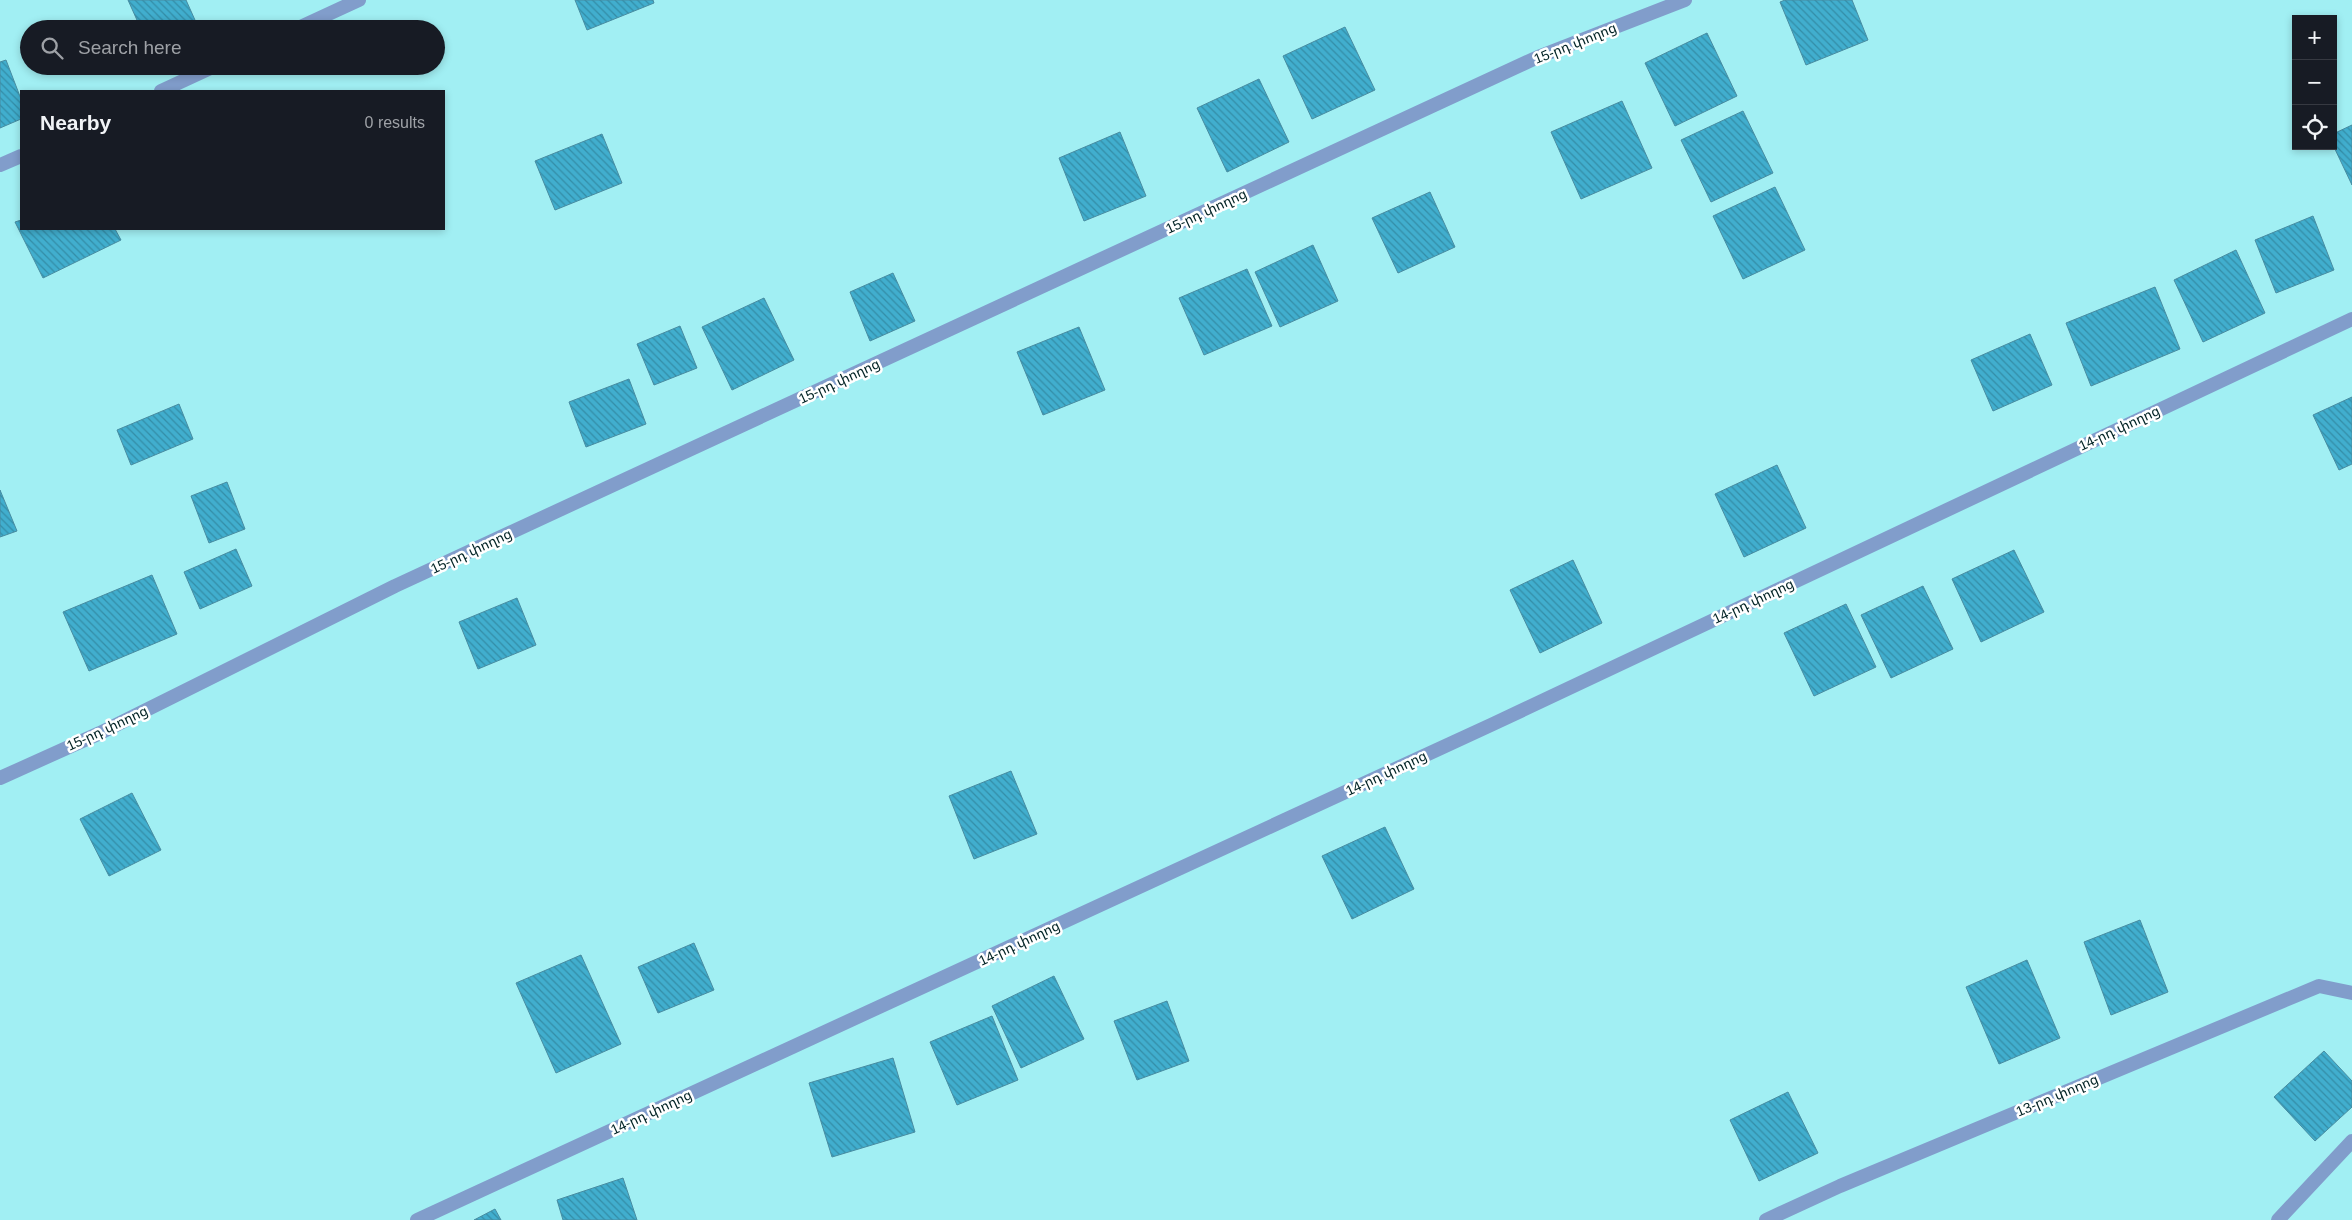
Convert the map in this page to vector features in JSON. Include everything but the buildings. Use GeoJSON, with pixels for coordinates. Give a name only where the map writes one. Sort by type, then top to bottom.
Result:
{"type":"FeatureCollection","features":[{"type":"Feature","properties":{"kind":"street"},"geometry":{"type":"LineString","coordinates":[[316,20],[359,0]]}},
{"type":"Feature","properties":{"kind":"street","name":"15-րդ փողոց"},"geometry":{"type":"LineString","coordinates":[[0,778],[100,733],[395,586],[1529,61],[1685,0]]}},
{"type":"Feature","properties":{"kind":"street"},"geometry":{"type":"LineString","coordinates":[[163,90],[196,75]]}},
{"type":"Feature","properties":{"kind":"street"},"geometry":{"type":"LineString","coordinates":[[0,166],[20,156]]}},
{"type":"Feature","properties":{"kind":"street","name":"14-րդ փողոց"},"geometry":{"type":"LineString","coordinates":[[417,1220],[1494,724],[2352,319]]}},
{"type":"Feature","properties":{"kind":"street","name":"13-րդ փողոց"},"geometry":{"type":"LineString","coordinates":[[1766,1220],[1840,1186],[2319,986],[2352,993]]}},
{"type":"Feature","properties":{"kind":"street"},"geometry":{"type":"LineString","coordinates":[[2278,1220],[2352,1140]]}}]}
